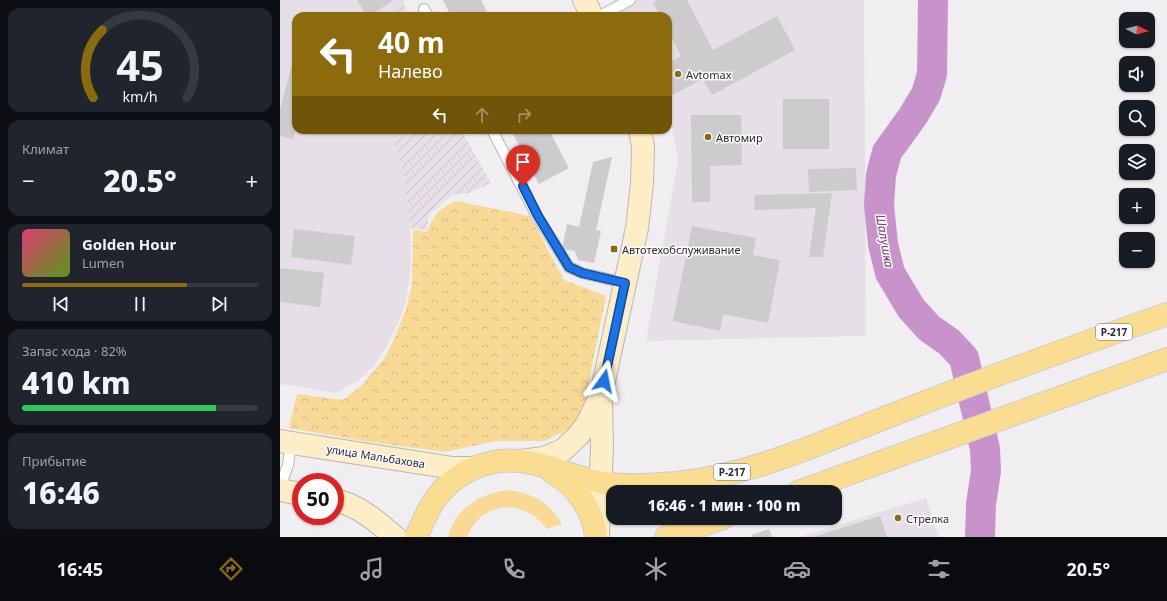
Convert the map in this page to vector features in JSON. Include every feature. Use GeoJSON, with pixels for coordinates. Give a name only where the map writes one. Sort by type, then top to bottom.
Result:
{"type":"FeatureCollection","features":[{"type":"Feature","properties":{"kind":"main road"},"geometry":{"type":"LineString","coordinates":[[584,0],[590,12]]}},
{"type":"Feature","properties":{"kind":"main road"},"geometry":{"type":"LineString","coordinates":[[597,537],[602,448],[601,395],[637,228],[642,184],[643,147],[641,134]]}},
{"type":"Feature","properties":{"kind":"main road","name":"Р-217"},"geometry":{"type":"LineString","coordinates":[[600,482],[660,484],[714,476],[766,462],[1061,351],[1167,314]]}},
{"type":"Feature","properties":{"kind":"main road"},"geometry":{"type":"LineString","coordinates":[[818,485],[1167,359]]}},
{"type":"Feature","properties":{"kind":"main road"},"geometry":{"type":"LineString","coordinates":[[529,463],[563,450],[578,436],[601,395]]}},
{"type":"Feature","properties":{"kind":"main road","name":"улица Мальбахова"},"geometry":{"type":"LineString","coordinates":[[286,442],[453,468],[473,468]]}},
{"type":"Feature","properties":{"kind":"main road"},"geometry":{"type":"LineString","coordinates":[[420,531],[436,497],[452,480],[473,468],[488,463],[529,463],[600,482]]}},
{"type":"Feature","properties":{"kind":"main road"},"geometry":{"type":"LineString","coordinates":[[529,463],[558,475],[575,490],[588,508],[597,537]]}},
{"type":"Feature","properties":{"kind":"main road"},"geometry":{"type":"LineString","coordinates":[[280,489],[292,492]]}},
{"type":"Feature","properties":{"kind":"main road"},"geometry":{"type":"LineString","coordinates":[[344,503],[364,511],[395,537]]}},
{"type":"Feature","properties":{"kind":"main road"},"geometry":{"type":"LineString","coordinates":[[666,537],[702,525]]}},
{"type":"Feature","properties":{"kind":"lane"},"geometry":{"type":"LineString","coordinates":[[608,12],[630,0]]}},
{"type":"Feature","properties":{"kind":"lane"},"geometry":{"type":"LineString","coordinates":[[494,134],[538,216],[569,267],[582,273],[625,283]]}},
{"type":"Feature","properties":{"kind":"lane"},"geometry":{"type":"LineString","coordinates":[[280,489],[288,465],[286,442]]}},
{"type":"Feature","properties":{"kind":"shaded area"},"geometry":{"type":"Polygon","coordinates":[[[280,0],[406,0],[390,12],[292,12],[292,134],[392,134],[404,176],[410,228],[411,261],[409,284],[404,308],[389,342],[374,366],[359,380],[336,393],[280,384],[280,0]]]}},
{"type":"Feature","properties":{"kind":"shaded area"},"geometry":{"type":"Polygon","coordinates":[[[613,0],[864,0],[866,336],[646,341],[678,160],[672,126],[672,12],[620,12],[613,0]]]}},
{"type":"Feature","properties":{"kind":"shaded area"},"geometry":{"type":"Polygon","coordinates":[[[403,2],[408,12],[390,12],[403,2]]]}},
{"type":"Feature","properties":{"kind":"shaded area"},"geometry":{"type":"Polygon","coordinates":[[[392,134],[463,134],[491,183],[469,193],[452,195],[430,214],[426,230],[410,228],[404,176],[392,134]]]}},
{"type":"Feature","properties":{"kind":"shaded area","name":"Стрелка"},"geometry":{"type":"Polygon","coordinates":[[[926,498],[939,537],[799,537],[926,498]]]}},
{"type":"Feature","properties":{"kind":"green space"},"geometry":{"type":"Polygon","coordinates":[[[456,201],[530,216],[564,280],[606,296],[582,416],[571,428],[544,441],[496,441],[444,452],[364,441],[289,428],[297,394],[343,400],[361,386],[384,359],[406,309],[412,285],[413,230],[427,232],[435,216],[445,207],[456,201]]]}},
{"type":"Feature","properties":{"kind":"green space"},"geometry":{"type":"Polygon","coordinates":[[[509,490],[518,491],[540,500],[552,510],[562,524],[547,529],[538,519],[527,512],[516,508],[504,508],[493,510],[483,516],[474,525],[467,537],[448,537],[451,527],[463,510],[479,499],[509,490]]]}},
{"type":"Feature","properties":{"kind":"building"},"geometry":{"type":"Polygon","coordinates":[[[357,0],[393,0],[376,12],[364,12],[357,0]]]}},
{"type":"Feature","properties":{"kind":"building"},"geometry":{"type":"Polygon","coordinates":[[[443,0],[481,0],[487,12],[449,12],[443,0]]]}},
{"type":"Feature","properties":{"kind":"building"},"geometry":{"type":"Polygon","coordinates":[[[658,0],[687,0],[713,50],[777,16],[795,50],[712,95],[703,79],[672,95],[672,61],[681,56],[672,39],[672,12],[658,12],[653,3],[658,0]]]}},
{"type":"Feature","properties":{"kind":"building"},"geometry":{"type":"Polygon","coordinates":[[[292,68],[292,134],[294,134],[293,139],[280,136],[280,110],[292,68]]]}},
{"type":"Feature","properties":{"kind":"building"},"geometry":{"type":"Polygon","coordinates":[[[783,99],[829,99],[829,149],[783,149],[783,99]]]}},
{"type":"Feature","properties":{"kind":"building"},"geometry":{"type":"Polygon","coordinates":[[[691,115],[741,115],[742,165],[710,166],[710,202],[692,202],[691,115]]]}},
{"type":"Feature","properties":{"kind":"building"},"geometry":{"type":"Polygon","coordinates":[[[513,134],[551,134],[569,168],[539,184],[513,134]]]}},
{"type":"Feature","properties":{"kind":"building"},"geometry":{"type":"Polygon","coordinates":[[[612,157],[596,230],[601,231],[594,263],[578,260],[575,251],[562,249],[567,224],[579,227],[593,162],[612,157]]]}},
{"type":"Feature","properties":{"kind":"building"},"geometry":{"type":"Polygon","coordinates":[[[856,168],[857,190],[809,192],[808,169],[856,168]]]}},
{"type":"Feature","properties":{"kind":"building"},"geometry":{"type":"Polygon","coordinates":[[[832,193],[823,257],[809,257],[816,208],[754,210],[755,195],[832,193]]]}},
{"type":"Feature","properties":{"kind":"building"},"geometry":{"type":"Polygon","coordinates":[[[692,226],[756,238],[753,255],[780,260],[768,323],[723,314],[720,331],[673,321],[692,226]]]}},
{"type":"Feature","properties":{"kind":"building"},"geometry":{"type":"Polygon","coordinates":[[[294,229],[355,236],[351,265],[291,257],[294,229]]]}},
{"type":"Feature","properties":{"kind":"building"},"geometry":{"type":"Polygon","coordinates":[[[280,268],[324,273],[320,307],[280,302],[280,268]]]}},
{"type":"Feature","properties":{"kind":"building"},"geometry":{"type":"Polygon","coordinates":[[[880,516],[887,537],[813,537],[880,516]]]}},
{"type":"Feature","properties":{"kind":"building"},"geometry":{"type":"Polygon","coordinates":[[[769,529],[772,537],[752,537],[751,535],[769,529]]]}},
{"type":"Feature","properties":{"kind":"waterway","name":"Шалушка"},"geometry":{"type":"LineString","coordinates":[[933,0],[932,74],[926,94],[913,116],[887,152],[881,175],[879,205],[883,244],[890,273],[911,308],[929,328],[949,342],[964,358],[985,449],[986,471],[981,504],[980,537]]}},
{"type":"Feature","properties":{"kind":"place","name":"Avtomax"},"geometry":{"type":"Point","coordinates":[678,74]}},
{"type":"Feature","properties":{"kind":"place","name":"Автомир"},"geometry":{"type":"Point","coordinates":[708,137]}},
{"type":"Feature","properties":{"kind":"place","name":"Автотехобслуживание"},"geometry":{"type":"Point","coordinates":[614,249]}},
{"type":"Feature","properties":{"kind":"place","name":"Стрелка"},"geometry":{"type":"Point","coordinates":[898,518]}},
{"type":"Feature","properties":{"kind":"route"},"geometry":{"type":"LineString","coordinates":[[523,186],[538,216],[569,267],[582,273],[625,283],[604,381]]}}]}
